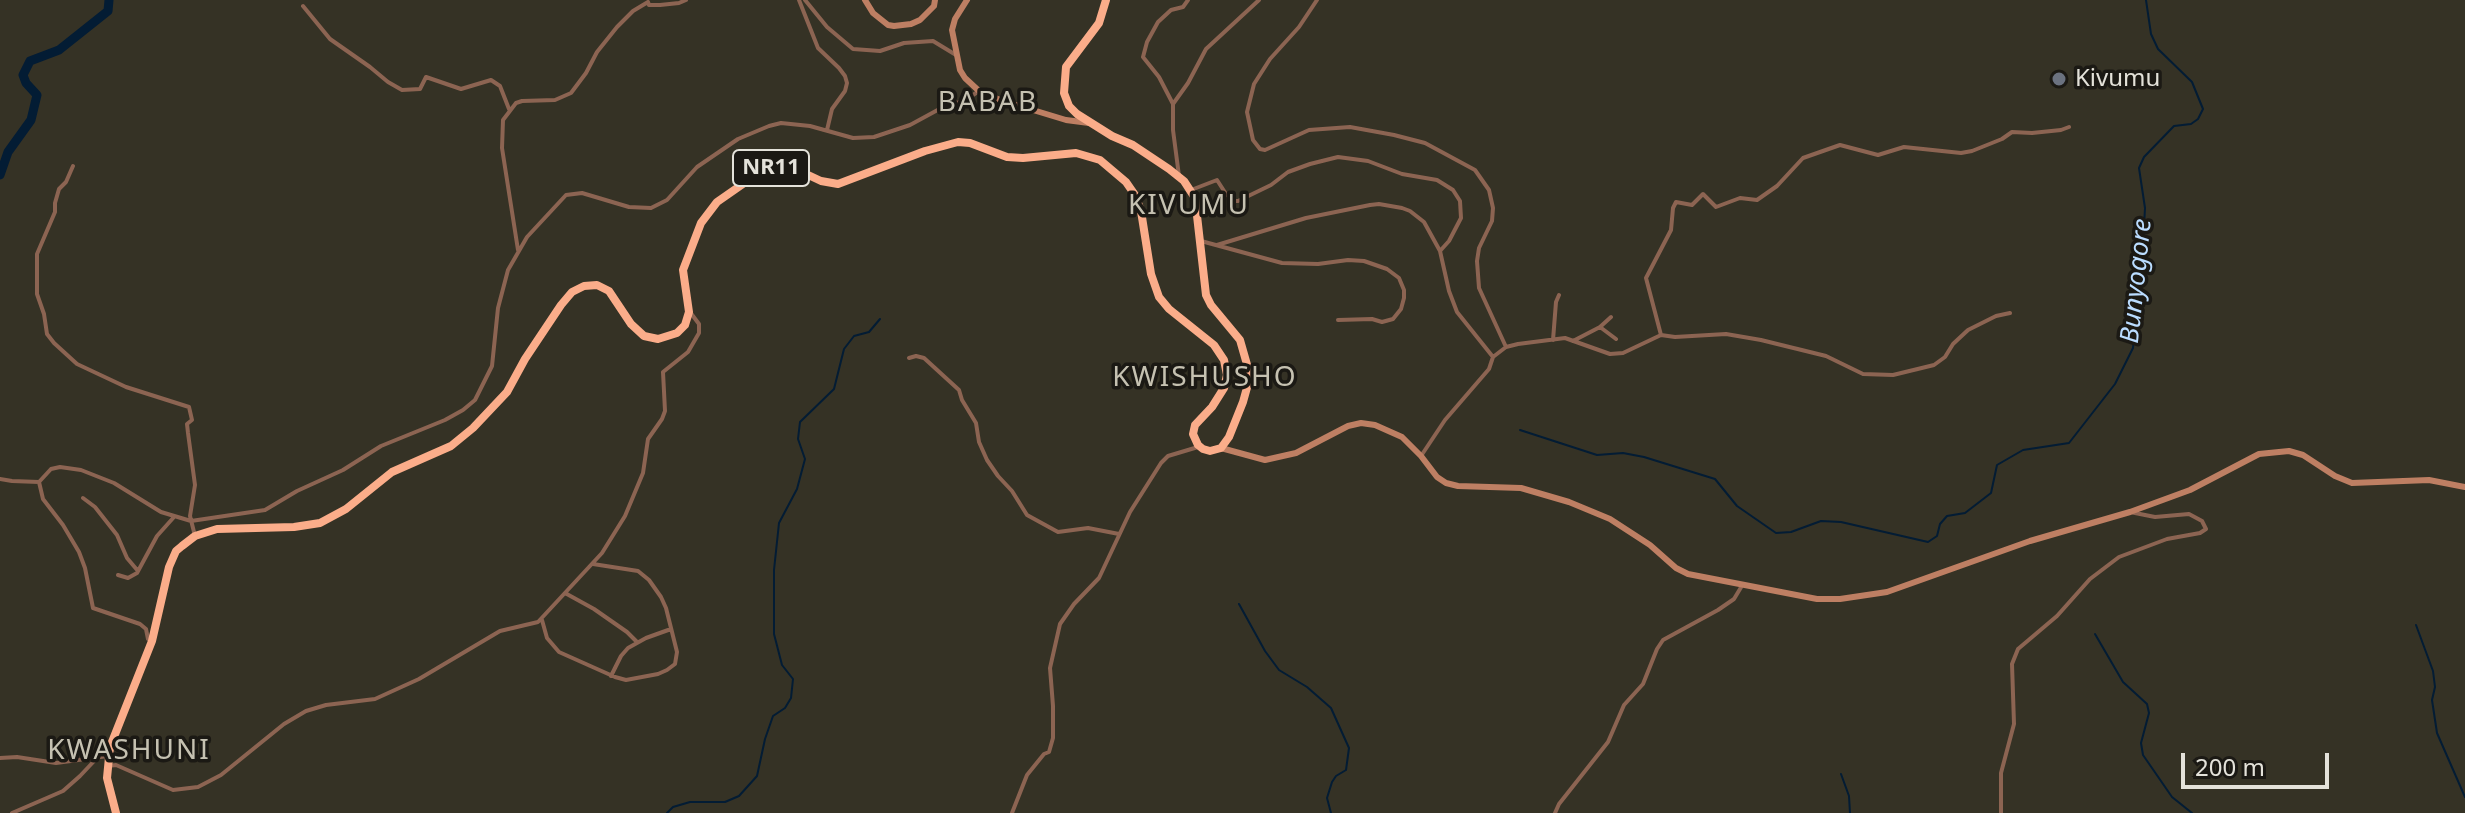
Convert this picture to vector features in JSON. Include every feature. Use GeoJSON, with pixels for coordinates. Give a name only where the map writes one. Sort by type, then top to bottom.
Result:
{"type":"FeatureCollection","features":[{"type":"Feature","properties":{"kind":"highway"},"geometry":{"type":"LineString","coordinates":[[1106,0],[1099,23],[1071,58],[1064,75],[1065,99],[1089,123],[1133,145],[1179,176],[1191,190],[1195,198],[1203,281],[1208,301],[1240,340],[1248,368],[1248,384],[1229,437],[1221,448],[1210,451],[1200,447]]}},
{"type":"Feature","properties":{"kind":"highway","name":"NR11"},"geometry":{"type":"LineString","coordinates":[[688,310],[683,270],[701,223],[711,207],[767,169],[789,166],[821,181],[838,184],[925,151],[958,142],[970,143],[1007,157],[1067,153],[1093,157],[1119,174],[1135,195],[1141,211],[1151,274],[1159,297],[1169,309],[1214,345],[1224,360],[1227,375],[1222,394],[1193,430],[1194,439],[1200,447]]}},
{"type":"Feature","properties":{"kind":"highway"},"geometry":{"type":"LineString","coordinates":[[116,813],[108,786],[107,761],[116,728],[152,641],[176,551],[195,536],[217,529],[294,527],[320,523],[346,509],[392,472],[451,446],[507,392],[561,305],[578,288],[597,285],[609,291],[636,330],[652,339],[668,338],[677,333],[688,319],[688,310]]}},
{"type":"Feature","properties":{"kind":"main road"},"geometry":{"type":"LineString","coordinates":[[865,0],[873,13],[894,26],[920,20],[934,6],[935,0]]}},
{"type":"Feature","properties":{"kind":"main road"},"geometry":{"type":"LineString","coordinates":[[967,0],[952,30],[960,70],[979,91],[1066,120],[1089,123]]}},
{"type":"Feature","properties":{"kind":"main road"},"geometry":{"type":"LineString","coordinates":[[1221,448],[1265,460],[1296,453],[1348,426],[1361,423],[1375,425],[1402,437],[1446,483],[1521,488],[1569,502],[1610,519],[1688,574],[1817,599],[1887,592],[2030,541],[2130,512],[2190,490],[2259,454],[2289,451],[2303,455],[2352,483],[2429,480],[2465,487]]}},
{"type":"Feature","properties":{"kind":"street"},"geometry":{"type":"LineString","coordinates":[[518,250],[502,141],[503,120],[509,109],[522,101],[555,100],[571,93],[617,27],[648,1],[649,5],[660,5],[686,0]]}},
{"type":"Feature","properties":{"kind":"street"},"geometry":{"type":"LineString","coordinates":[[802,0],[853,49],[880,51],[904,43],[933,41],[957,56]]}},
{"type":"Feature","properties":{"kind":"street"},"geometry":{"type":"LineString","coordinates":[[802,0],[818,48],[845,76],[847,83],[845,91],[835,101],[827,130]]}},
{"type":"Feature","properties":{"kind":"street"},"geometry":{"type":"LineString","coordinates":[[1179,176],[1173,104],[1159,77],[1143,57],[1158,22],[1171,10],[1183,7],[1188,0]]}},
{"type":"Feature","properties":{"kind":"street"},"geometry":{"type":"LineString","coordinates":[[1173,104],[1211,44],[1259,0]]}},
{"type":"Feature","properties":{"kind":"street"},"geometry":{"type":"LineString","coordinates":[[1317,0],[1254,84],[1247,112],[1253,140],[1260,149],[1265,150],[1309,130],[1350,127],[1425,143],[1475,170],[1489,190],[1493,208],[1492,221],[1477,261],[1479,288],[1506,347]]}},
{"type":"Feature","properties":{"kind":"street"},"geometry":{"type":"LineString","coordinates":[[303,6],[330,39],[402,90],[420,89],[426,77],[461,89],[491,80],[500,86],[509,109]]}},
{"type":"Feature","properties":{"kind":"street"},"geometry":{"type":"LineString","coordinates":[[39,482],[51,469],[81,470],[114,483],[144,503],[174,517],[191,521],[265,510],[343,470],[381,446],[445,420],[470,405],[481,392],[492,366],[501,296],[508,270],[518,250],[566,195],[582,193],[629,207],[651,208],[667,200],[697,167],[750,133],[781,123],[827,130],[853,138],[874,137],[910,125],[979,91]]}},
{"type":"Feature","properties":{"kind":"street"},"geometry":{"type":"LineString","coordinates":[[1661,335],[1646,278],[1671,230],[1676,202],[1692,205],[1702,194],[1716,207],[1740,198],[1757,200],[1777,186],[1803,158],[1840,145],[1878,155],[1904,147],[1961,153],[2002,139],[2012,132],[2032,133],[2069,127]]}},
{"type":"Feature","properties":{"kind":"street"},"geometry":{"type":"LineString","coordinates":[[1191,190],[1217,180],[1230,198],[1238,201],[1271,185],[1288,172],[1310,164],[1338,157],[1368,161],[1402,174],[1437,180],[1453,190],[1460,201],[1461,218],[1440,251]]}},
{"type":"Feature","properties":{"kind":"street"},"geometry":{"type":"LineString","coordinates":[[73,166],[59,189],[55,212],[37,254],[37,294],[47,334],[77,364],[140,392],[189,407],[192,420],[187,424],[195,485],[191,521],[195,536]]}},
{"type":"Feature","properties":{"kind":"street"},"geometry":{"type":"LineString","coordinates":[[1217,245],[1306,218],[1379,204],[1402,208],[1417,215],[1431,233],[1440,251],[1457,312],[1493,357]]}},
{"type":"Feature","properties":{"kind":"street"},"geometry":{"type":"LineString","coordinates":[[1199,241],[1282,263],[1364,261],[1377,264],[1399,278],[1404,298],[1401,309],[1393,319],[1382,322],[1372,319],[1338,320]]}},
{"type":"Feature","properties":{"kind":"street"},"geometry":{"type":"LineString","coordinates":[[1553,340],[1559,295]]}},
{"type":"Feature","properties":{"kind":"street"},"geometry":{"type":"LineString","coordinates":[[0,758],[17,757],[56,763],[97,758],[173,790],[198,787],[221,775],[284,724],[306,711],[326,705],[375,699],[419,679],[500,631],[534,624],[542,619],[593,564],[619,526],[641,478],[646,445],[665,411],[663,372],[688,352],[699,333],[697,319],[688,310]]}},
{"type":"Feature","properties":{"kind":"street"},"geometry":{"type":"LineString","coordinates":[[1421,456],[1445,420],[1489,369],[1493,357],[1506,347],[1565,338],[1610,354],[1623,353],[1661,335],[1735,334],[1826,356],[1863,374],[1893,375],[1934,365],[1968,330],[1998,315],[2010,313]]}},
{"type":"Feature","properties":{"kind":"street"},"geometry":{"type":"LineString","coordinates":[[1573,341],[1600,327],[1611,317]]}},
{"type":"Feature","properties":{"kind":"street"},"geometry":{"type":"LineString","coordinates":[[1600,327],[1616,339]]}},
{"type":"Feature","properties":{"kind":"street"},"geometry":{"type":"LineString","coordinates":[[909,358],[924,358],[959,390],[976,423],[979,442],[987,460],[1027,515],[1058,532],[1088,528],[1119,534]]}},
{"type":"Feature","properties":{"kind":"street"},"geometry":{"type":"LineString","coordinates":[[1012,813],[1027,775],[1035,763],[1049,752],[1053,738],[1050,668],[1060,624],[1099,578],[1135,504],[1163,459],[1200,447]]}},
{"type":"Feature","properties":{"kind":"street"},"geometry":{"type":"LineString","coordinates":[[0,479],[39,482]]}},
{"type":"Feature","properties":{"kind":"street"},"geometry":{"type":"LineString","coordinates":[[39,482],[43,499],[79,552],[93,608],[140,624],[152,641]]}},
{"type":"Feature","properties":{"kind":"street"},"geometry":{"type":"LineString","coordinates":[[83,498],[95,507],[117,535],[127,558],[138,571]]}},
{"type":"Feature","properties":{"kind":"street"},"geometry":{"type":"LineString","coordinates":[[2001,813],[2001,773],[2014,724],[2012,664],[2018,649],[2049,623],[2090,579],[2119,557],[2175,536],[2200,533],[2206,529],[2202,521],[2189,514],[2155,517],[2130,512]]}},
{"type":"Feature","properties":{"kind":"street"},"geometry":{"type":"LineString","coordinates":[[118,575],[128,578],[138,571],[157,536],[174,517]]}},
{"type":"Feature","properties":{"kind":"street"},"geometry":{"type":"LineString","coordinates":[[542,619],[547,638],[559,652],[611,676],[626,680],[667,670],[675,664],[677,657],[661,597],[643,575],[638,571],[593,564]]}},
{"type":"Feature","properties":{"kind":"street"},"geometry":{"type":"LineString","coordinates":[[1555,813],[1608,742],[1624,705],[1643,684],[1663,640],[1734,599],[1743,584]]}},
{"type":"Feature","properties":{"kind":"street"},"geometry":{"type":"LineString","coordinates":[[565,593],[594,609],[637,642]]}},
{"type":"Feature","properties":{"kind":"street"},"geometry":{"type":"LineString","coordinates":[[611,676],[624,652],[637,642],[671,629]]}},
{"type":"Feature","properties":{"kind":"street"},"geometry":{"type":"LineString","coordinates":[[12,813],[63,791],[97,758]]}},
{"type":"Feature","properties":{"kind":"waterway"},"geometry":{"type":"LineString","coordinates":[[0,175],[8,152],[31,120],[37,95],[23,75],[30,61],[59,50],[108,11],[109,0]]}},
{"type":"Feature","properties":{"kind":"waterway","name":"Bunyogore"},"geometry":{"type":"LineString","coordinates":[[1520,430],[1597,455],[1623,453],[1644,457],[1715,479],[1737,506],[1776,533],[1791,532],[1821,521],[1841,522],[1928,542],[1937,536],[1940,524],[1947,516],[1965,513],[1991,493],[1997,465],[2023,450],[2069,443],[2115,384],[2133,348],[2136,316],[2134,280],[2143,245],[2145,208],[2139,168],[2144,157],[2174,126],[2191,124],[2203,109],[2192,82],[2158,49],[2151,34],[2146,0]]}},
{"type":"Feature","properties":{"kind":"waterway"},"geometry":{"type":"LineString","coordinates":[[667,813],[673,807],[690,802],[725,802],[739,796],[757,776],[773,716],[785,708],[791,698],[793,679],[782,665],[774,634],[774,570],[779,523],[797,489],[805,459],[798,439],[800,422],[834,389],[844,349],[854,336],[869,332],[880,319]]}},
{"type":"Feature","properties":{"kind":"waterway"},"geometry":{"type":"LineString","coordinates":[[1239,604],[1279,670],[1307,687],[1331,708],[1349,748],[1346,770],[1336,776],[1327,798],[1331,813]]}},
{"type":"Feature","properties":{"kind":"waterway"},"geometry":{"type":"LineString","coordinates":[[2416,625],[2433,671],[2435,687],[2432,700],[2437,733],[2465,797]]}},
{"type":"Feature","properties":{"kind":"waterway"},"geometry":{"type":"LineString","coordinates":[[2095,634],[2123,682],[2147,704],[2149,713],[2141,743],[2143,755],[2172,797],[2192,813]]}},
{"type":"Feature","properties":{"kind":"waterway"},"geometry":{"type":"LineString","coordinates":[[1841,774],[1849,796],[1850,813]]}},
{"type":"Feature","properties":{"kind":"place","name":"Kivumu"},"geometry":{"type":"Point","coordinates":[2059,79]}},
{"type":"Feature","properties":{"kind":"district","name":"BABAB"},"geometry":{"type":"Point","coordinates":[988,103]}},
{"type":"Feature","properties":{"kind":"district","name":"KIVUMU"},"geometry":{"type":"Point","coordinates":[1189,206]}},
{"type":"Feature","properties":{"kind":"district","name":"KWISHUSHO"},"geometry":{"type":"Point","coordinates":[1205,378]}},
{"type":"Feature","properties":{"kind":"district","name":"KWASHUNI"},"geometry":{"type":"Point","coordinates":[129,751]}}]}
